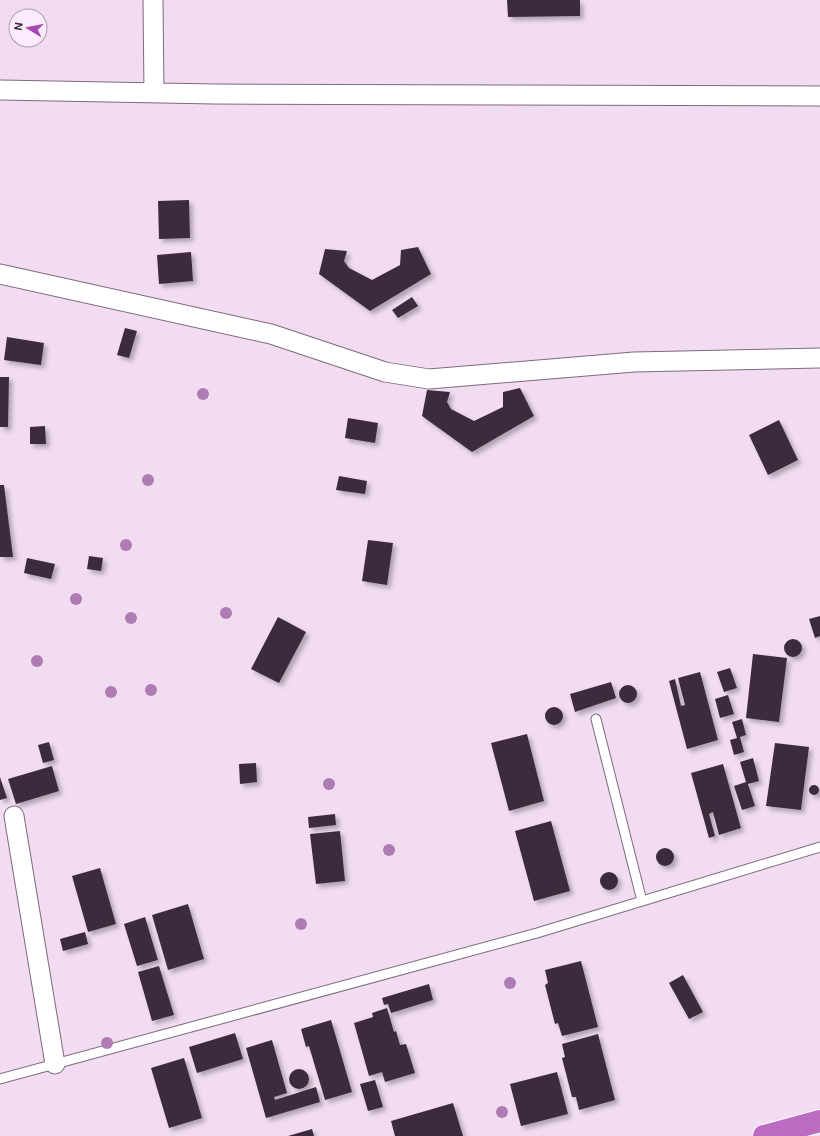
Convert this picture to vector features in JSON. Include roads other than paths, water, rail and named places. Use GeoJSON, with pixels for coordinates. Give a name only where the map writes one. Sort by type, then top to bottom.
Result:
{"type":"FeatureCollection","features":[{"type":"Feature","properties":{"kind":"highway"},"geometry":{"type":"LineString","coordinates":[[764,1136],[820,1121]]}},
{"type":"Feature","properties":{"kind":"street"},"geometry":{"type":"LineString","coordinates":[[153,0],[154,93]]}},
{"type":"Feature","properties":{"kind":"street"},"geometry":{"type":"LineString","coordinates":[[0,90],[154,93],[820,96]]}},
{"type":"Feature","properties":{"kind":"street"},"geometry":{"type":"LineString","coordinates":[[0,274],[271,334],[385,372],[429,379],[634,362],[820,358]]}},
{"type":"Feature","properties":{"kind":"street"},"geometry":{"type":"LineString","coordinates":[[14,816],[55,1064]]}},
{"type":"Feature","properties":{"kind":"lane"},"geometry":{"type":"LineString","coordinates":[[596,719],[642,901]]}},
{"type":"Feature","properties":{"kind":"lane"},"geometry":{"type":"LineString","coordinates":[[0,1079],[537,933],[820,847]]}}]}
